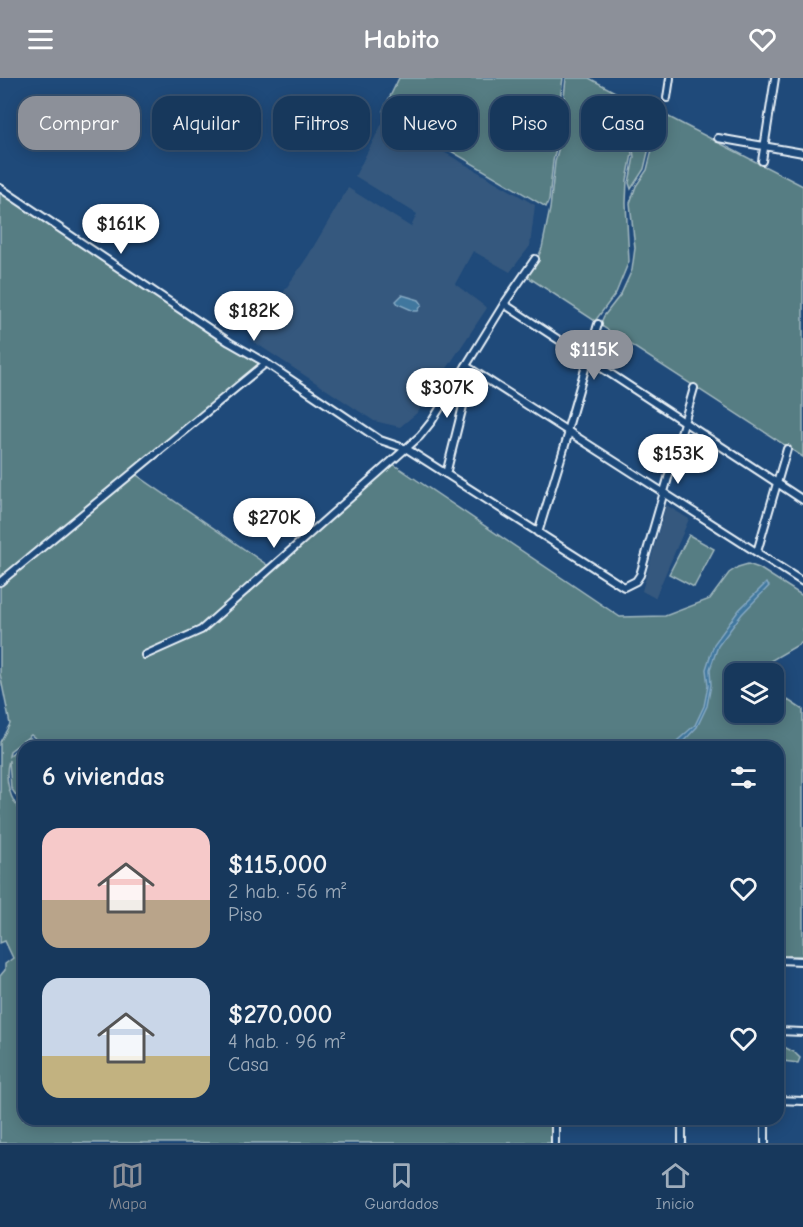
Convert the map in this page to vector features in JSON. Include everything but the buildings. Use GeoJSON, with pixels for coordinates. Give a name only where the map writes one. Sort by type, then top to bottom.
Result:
{"type":"FeatureCollection","features":[{"type":"Feature","properties":{"kind":"street"},"geometry":{"type":"LineString","coordinates":[[667,98],[670,78]]}},
{"type":"Feature","properties":{"kind":"street"},"geometry":{"type":"LineString","coordinates":[[762,161],[776,78]]}},
{"type":"Feature","properties":{"kind":"street"},"geometry":{"type":"LineString","coordinates":[[718,138],[803,153]]}},
{"type":"Feature","properties":{"kind":"street"},"geometry":{"type":"LineString","coordinates":[[0,188],[380,440],[407,449],[624,587],[636,581],[640,575],[694,388]]}},
{"type":"Feature","properties":{"kind":"street"},"geometry":{"type":"LineString","coordinates":[[145,655],[201,630],[407,449],[432,421],[469,368],[504,304],[535,259]]}},
{"type":"Feature","properties":{"kind":"street"},"geometry":{"type":"LineString","coordinates":[[504,304],[803,500]]}},
{"type":"Feature","properties":{"kind":"street"},"geometry":{"type":"LineString","coordinates":[[538,533],[598,324]]}},
{"type":"Feature","properties":{"kind":"street"},"geometry":{"type":"LineString","coordinates":[[0,582],[266,363]]}},
{"type":"Feature","properties":{"kind":"street"},"geometry":{"type":"LineString","coordinates":[[469,368],[803,582]]}},
{"type":"Feature","properties":{"kind":"street"},"geometry":{"type":"LineString","coordinates":[[446,474],[469,368]]}},
{"type":"Feature","properties":{"kind":"street"},"geometry":{"type":"LineString","coordinates":[[757,552],[787,449]]}},
{"type":"Feature","properties":{"kind":"street"},"geometry":{"type":"LineString","coordinates":[[784,960],[803,961]]}},
{"type":"Feature","properties":{"kind":"street"},"geometry":{"type":"LineString","coordinates":[[784,1031],[803,1032]]}},
{"type":"Feature","properties":{"kind":"street"},"geometry":{"type":"LineString","coordinates":[[784,1100],[803,1101]]}},
{"type":"Feature","properties":{"kind":"street"},"geometry":{"type":"LineString","coordinates":[[555,1125],[555,1143]]}},
{"type":"Feature","properties":{"kind":"street"},"geometry":{"type":"LineString","coordinates":[[682,1125],[682,1143]]}},
{"type":"Feature","properties":{"kind":"street"},"geometry":{"type":"LineString","coordinates":[[765,1125],[765,1143]]}},
{"type":"Feature","properties":{"kind":"shaded area"},"geometry":{"type":"Polygon","coordinates":[[[382,124],[382,150],[440,150],[535,205],[530,246],[510,272],[473,251],[455,284],[487,308],[418,412],[400,427],[374,421],[251,340],[308,256],[348,188],[411,227],[417,214],[355,176],[382,124]]]}},
{"type":"Feature","properties":{"kind":"shaded area"},"geometry":{"type":"Polygon","coordinates":[[[402,295],[419,300],[422,304],[418,311],[398,304],[396,301],[402,295]]]}},
{"type":"Feature","properties":{"kind":"shaded area"},"geometry":{"type":"Polygon","coordinates":[[[666,505],[689,519],[655,598],[642,591],[666,505]]]}},
{"type":"Feature","properties":{"kind":"shaded area"},"geometry":{"type":"Polygon","coordinates":[[[766,583],[769,586],[742,614],[718,646],[710,669],[711,685],[707,706],[697,727],[684,741],[677,741],[695,725],[704,706],[708,686],[706,669],[714,644],[739,610],[766,583]]]}},
{"type":"Feature","properties":{"kind":"green space"},"geometry":{"type":"Polygon","coordinates":[[[399,78],[563,78],[561,96],[490,96],[490,150],[556,150],[549,200],[546,207],[449,150],[478,150],[478,96],[390,96],[399,78]]]}},
{"type":"Feature","properties":{"kind":"green space"},"geometry":{"type":"Polygon","coordinates":[[[566,78],[589,78],[617,93],[618,96],[581,96],[581,150],[631,150],[632,154],[627,180],[626,203],[629,261],[616,293],[595,321],[525,275],[537,260],[542,248],[558,150],[569,150],[569,96],[564,96],[566,78]]]}},
{"type":"Feature","properties":{"kind":"green space"},"geometry":{"type":"Polygon","coordinates":[[[666,116],[803,186],[803,457],[600,325],[621,294],[632,270],[635,248],[630,203],[636,186],[647,170],[652,150],[666,150],[666,116]]]}},
{"type":"Feature","properties":{"kind":"green space"},"geometry":{"type":"Polygon","coordinates":[[[633,150],[648,150],[644,169],[631,189],[629,183],[633,150]]]}},
{"type":"Feature","properties":{"kind":"green space"},"geometry":{"type":"Polygon","coordinates":[[[0,191],[261,364],[0,581],[0,191]]]}},
{"type":"Feature","properties":{"kind":"green space"},"geometry":{"type":"Polygon","coordinates":[[[393,464],[620,617],[665,616],[710,599],[729,573],[738,567],[748,564],[759,568],[803,596],[803,642],[768,663],[724,663],[724,723],[784,723],[784,698],[803,710],[803,956],[784,958],[784,741],[39,741],[31,735],[23,741],[18,741],[18,745],[10,751],[9,756],[18,748],[18,798],[11,788],[9,760],[7,774],[11,796],[18,808],[18,1125],[553,1125],[552,1143],[0,1143],[0,976],[5,970],[5,964],[13,958],[5,941],[0,943],[0,742],[10,724],[0,674],[0,584],[135,474],[270,567],[199,628],[141,654],[143,658],[203,632],[393,464]]]}},
{"type":"Feature","properties":{"kind":"green space"},"geometry":{"type":"Polygon","coordinates":[[[689,535],[714,549],[694,587],[669,574],[689,535]]]}},
{"type":"Feature","properties":{"kind":"green space"},"geometry":{"type":"Polygon","coordinates":[[[784,1047],[800,1058],[798,1063],[784,1061],[784,1047]]]}}]}
